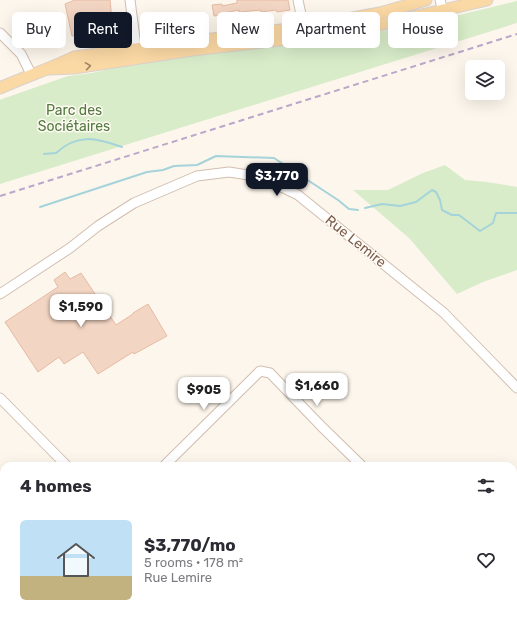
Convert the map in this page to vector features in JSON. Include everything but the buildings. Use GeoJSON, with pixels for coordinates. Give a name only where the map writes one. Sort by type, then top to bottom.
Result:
{"type":"FeatureCollection","features":[{"type":"Feature","properties":{"kind":"main road"},"geometry":{"type":"LineString","coordinates":[[380,13],[426,0]]}},
{"type":"Feature","properties":{"kind":"main road"},"geometry":{"type":"LineString","coordinates":[[380,23],[442,5],[487,0]]}},
{"type":"Feature","properties":{"kind":"main road"},"geometry":{"type":"LineString","coordinates":[[0,88],[31,74],[50,69],[74,57],[137,54],[282,35]]}},
{"type":"Feature","properties":{"kind":"street"},"geometry":{"type":"LineString","coordinates":[[130,0],[137,54]]}},
{"type":"Feature","properties":{"kind":"street"},"geometry":{"type":"LineString","coordinates":[[298,0],[301,12]]}},
{"type":"Feature","properties":{"kind":"street"},"geometry":{"type":"LineString","coordinates":[[0,33],[21,54],[31,74]]}},
{"type":"Feature","properties":{"kind":"street","name":"Rue Lemire"},"geometry":{"type":"LineString","coordinates":[[0,294],[70,248],[98,226],[134,203],[152,194],[197,176],[229,172],[261,177],[298,195],[444,313],[517,388]]}},
{"type":"Feature","properties":{"kind":"street"},"geometry":{"type":"LineString","coordinates":[[168,462],[260,371],[270,373],[358,462]]}},
{"type":"Feature","properties":{"kind":"street"},"geometry":{"type":"LineString","coordinates":[[0,398],[63,462]]}},
{"type":"Feature","properties":{"kind":"green space","name":"Parc des Sociétaires"},"geometry":{"type":"Polygon","coordinates":[[[517,1],[517,23],[458,41],[458,15],[517,1]]]}},
{"type":"Feature","properties":{"kind":"green space","name":"Parc des Sociétaires"},"geometry":{"type":"Polygon","coordinates":[[[388,30],[388,48],[437,48],[0,184],[0,100],[68,76],[92,73],[143,61],[228,50],[274,48],[274,46],[282,45],[282,48],[380,48],[380,31],[388,30]]]}},
{"type":"Feature","properties":{"kind":"green space"},"geometry":{"type":"Polygon","coordinates":[[[445,165],[465,180],[517,187],[517,270],[483,282],[457,294],[409,238],[353,190],[388,190],[423,173],[445,165]]]}},
{"type":"Feature","properties":{"kind":"waterway"},"geometry":{"type":"LineString","coordinates":[[44,154],[56,153],[72,142],[88,139],[104,141],[122,147]]}},
{"type":"Feature","properties":{"kind":"waterway"},"geometry":{"type":"LineString","coordinates":[[40,207],[147,172],[163,170],[174,166],[197,165],[216,156],[274,158],[338,200],[349,209],[358,210]]}},
{"type":"Feature","properties":{"kind":"waterway"},"geometry":{"type":"LineString","coordinates":[[365,208],[382,204],[400,206],[416,202],[432,190],[436,192],[440,200],[442,210],[452,215],[459,215],[480,231],[493,223],[496,213],[517,213]]}},
{"type":"Feature","properties":{"kind":"railway"},"geometry":{"type":"LineString","coordinates":[[0,196],[517,34]]}}]}
